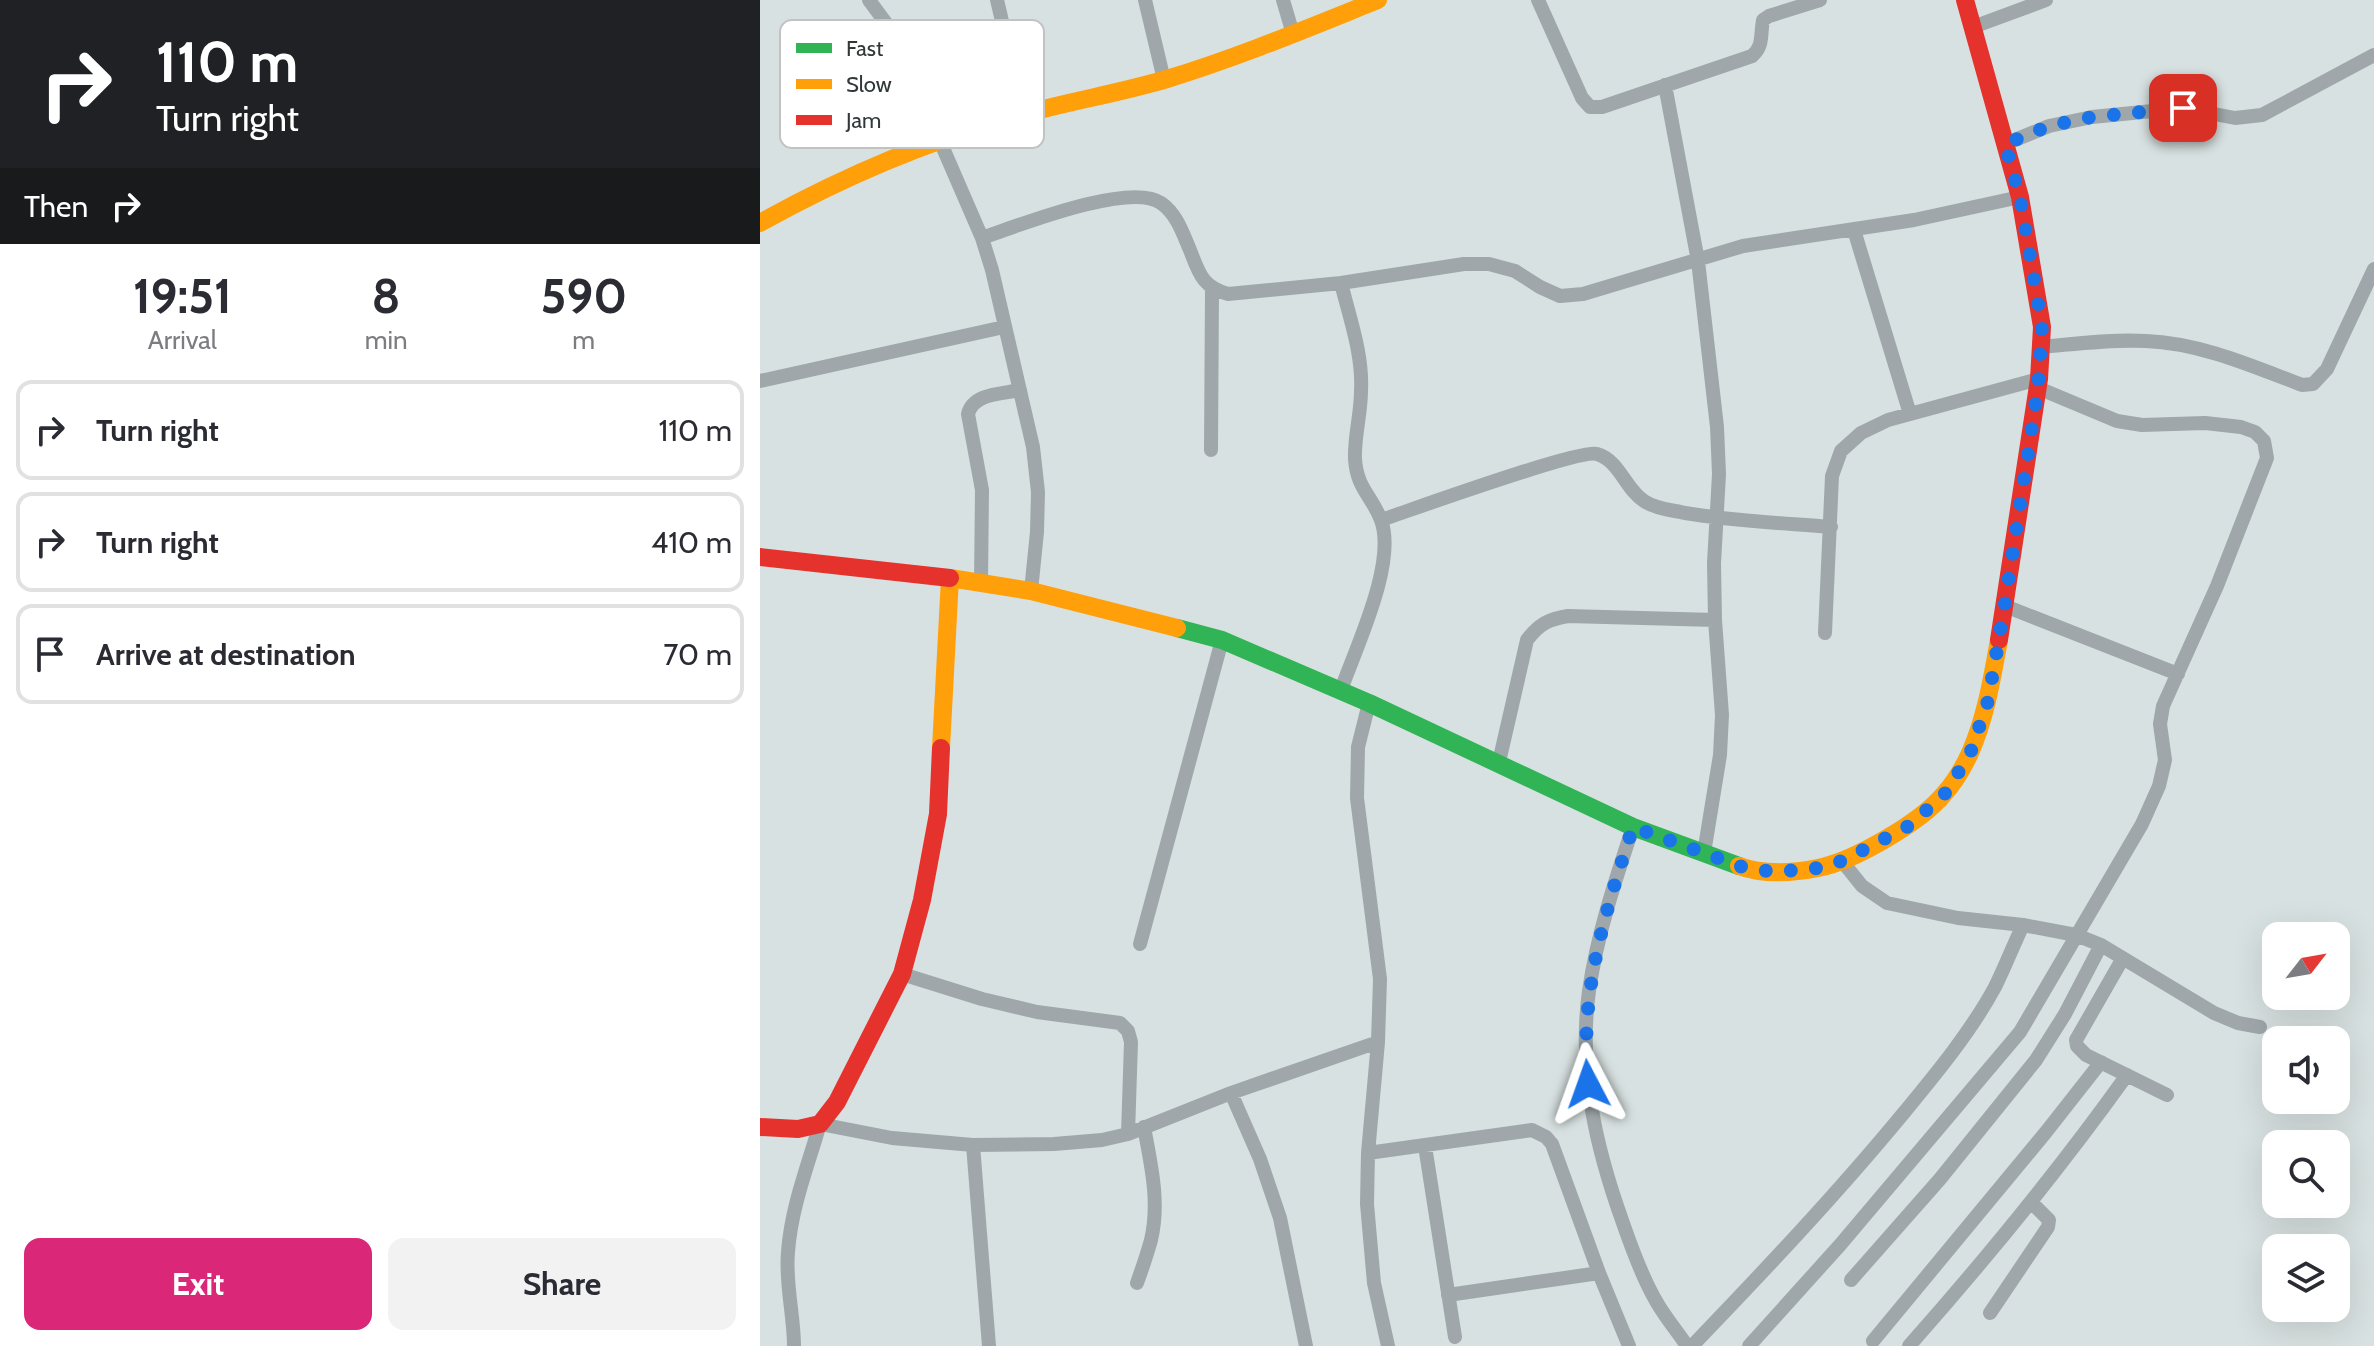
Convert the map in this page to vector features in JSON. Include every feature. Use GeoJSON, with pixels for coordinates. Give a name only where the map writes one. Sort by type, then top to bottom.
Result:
{"type":"FeatureCollection","features":[{"type":"Feature","properties":{"kind":"street"},"geometry":{"type":"LineString","coordinates":[[869,0],[884,20]]}},
{"type":"Feature","properties":{"kind":"street"},"geometry":{"type":"LineString","coordinates":[[997,0],[1002,20]]}},
{"type":"Feature","properties":{"kind":"street"},"geometry":{"type":"LineString","coordinates":[[1145,0],[1164,80]]}},
{"type":"Feature","properties":{"kind":"street"},"geometry":{"type":"LineString","coordinates":[[1283,0],[1293,34]]}},
{"type":"Feature","properties":{"kind":"street"},"geometry":{"type":"LineString","coordinates":[[1044,109],[1164,80],[1241,55],[1378,0]]}},
{"type":"Feature","properties":{"kind":"street"},"geometry":{"type":"LineString","coordinates":[[1538,0],[1582,98],[1590,107],[1602,107],[1752,56],[1762,43],[1763,20],[1820,0]]}},
{"type":"Feature","properties":{"kind":"street"},"geometry":{"type":"LineString","coordinates":[[760,557],[950,578],[1031,591],[1222,640],[1341,690],[1633,827],[1745,868],[1776,872],[1819,868],[1842,861],[1907,827],[1944,795],[1970,754],[1988,701],[2038,384],[2042,327],[2020,197],[1965,0]]}},
{"type":"Feature","properties":{"kind":"street"},"geometry":{"type":"LineString","coordinates":[[1973,27],[2046,0]]}},
{"type":"Feature","properties":{"kind":"street"},"geometry":{"type":"LineString","coordinates":[[2005,144],[2049,126],[2106,115],[2183,108],[2235,118],[2262,115],[2374,55]]}},
{"type":"Feature","properties":{"kind":"street"},"geometry":{"type":"LineString","coordinates":[[1665,85],[1698,261],[1717,427],[1719,474],[1715,620],[1722,715],[1720,755],[1704,853]]}},
{"type":"Feature","properties":{"kind":"street"},"geometry":{"type":"LineString","coordinates":[[760,223],[867,169],[922,148]]}},
{"type":"Feature","properties":{"kind":"street"},"geometry":{"type":"LineString","coordinates":[[943,148],[982,238],[992,270],[1033,447],[1038,492],[1031,591]]}},
{"type":"Feature","properties":{"kind":"street"},"geometry":{"type":"LineString","coordinates":[[982,238],[1086,204],[1124,197],[1148,197],[1161,203],[1176,219],[1201,276],[1212,290],[1228,294],[1341,283],[1464,264],[1489,264],[1515,271],[1560,296],[1583,294],[1743,246],[1914,220],[2020,197]]}},
{"type":"Feature","properties":{"kind":"street"},"geometry":{"type":"LineString","coordinates":[[1854,230],[1910,414]]}},
{"type":"Feature","properties":{"kind":"street"},"geometry":{"type":"LineString","coordinates":[[2041,347],[2147,341],[2191,348],[2238,361],[2302,385],[2313,384],[2327,369],[2374,269]]}},
{"type":"Feature","properties":{"kind":"street"},"geometry":{"type":"LineString","coordinates":[[1341,283],[1359,355],[1362,389],[1355,457],[1358,480],[1381,520],[1386,551],[1378,589],[1341,690]]}},
{"type":"Feature","properties":{"kind":"street"},"geometry":{"type":"LineString","coordinates":[[1211,450],[1212,290]]}},
{"type":"Feature","properties":{"kind":"street"},"geometry":{"type":"LineString","coordinates":[[760,381],[1004,327]]}},
{"type":"Feature","properties":{"kind":"street"},"geometry":{"type":"LineString","coordinates":[[1749,1346],[1851,1234],[2020,1032],[2142,824],[2159,786],[2165,760],[2160,724],[2163,706],[2248,511],[2267,458],[2264,441],[2255,432],[2241,427],[2205,423],[2142,425],[2117,421],[2038,384],[1888,420],[1861,433],[1841,451],[1832,476],[1825,633]]}},
{"type":"Feature","properties":{"kind":"street"},"geometry":{"type":"LineString","coordinates":[[981,583],[982,490],[968,414],[970,406],[977,400],[1020,390]]}},
{"type":"Feature","properties":{"kind":"street"},"geometry":{"type":"LineString","coordinates":[[1381,520],[1539,468],[1597,454],[1610,462],[1645,503],[1660,508],[1716,518],[1831,527]]}},
{"type":"Feature","properties":{"kind":"street"},"geometry":{"type":"LineString","coordinates":[[794,1346],[787,1253],[793,1214],[820,1124],[837,1102],[902,974],[922,900],[938,814],[950,578]]}},
{"type":"Feature","properties":{"kind":"street"},"geometry":{"type":"LineString","coordinates":[[2005,606],[2178,674]]}},
{"type":"Feature","properties":{"kind":"street"},"geometry":{"type":"LineString","coordinates":[[1499,762],[1527,640],[1536,627],[1551,618],[1568,616],[1715,620]]}},
{"type":"Feature","properties":{"kind":"street"},"geometry":{"type":"LineString","coordinates":[[1140,944],[1222,640]]}},
{"type":"Feature","properties":{"kind":"street"},"geometry":{"type":"LineString","coordinates":[[1369,703],[1358,747],[1357,798],[1380,979],[1367,1204],[1374,1283],[1388,1346]]}},
{"type":"Feature","properties":{"kind":"street"},"geometry":{"type":"LineString","coordinates":[[1633,827],[1603,919],[1589,992],[1585,1053],[1591,1115],[1606,1177],[1632,1247],[1655,1301],[1689,1346],[1765,1270],[1848,1179],[1918,1095],[1963,1036],[1994,988],[2023,925]]}},
{"type":"Feature","properties":{"kind":"street"},"geometry":{"type":"LineString","coordinates":[[1842,861],[1862,886],[1887,903],[1958,918],[2076,935],[2101,945],[2214,1013],[2238,1023],[2260,1027]]}},
{"type":"Feature","properties":{"kind":"street"},"geometry":{"type":"LineString","coordinates":[[1851,1280],[1940,1179],[2036,1060],[2065,1014],[2101,945]]}},
{"type":"Feature","properties":{"kind":"street"},"geometry":{"type":"LineString","coordinates":[[2123,958],[2076,1040],[2080,1050],[2167,1095]]}},
{"type":"Feature","properties":{"kind":"street"},"geometry":{"type":"LineString","coordinates":[[902,974],[1037,1012],[1120,1023],[1128,1031],[1131,1042],[1128,1134]]}},
{"type":"Feature","properties":{"kind":"street"},"geometry":{"type":"LineString","coordinates":[[760,1127],[798,1129],[820,1124],[892,1138],[973,1145],[1102,1140],[1128,1134],[1231,1093],[1378,1042]]}},
{"type":"Feature","properties":{"kind":"street"},"geometry":{"type":"LineString","coordinates":[[1873,1341],[2101,1062]]}},
{"type":"Feature","properties":{"kind":"street"},"geometry":{"type":"LineString","coordinates":[[1909,1346],[1986,1258],[2083,1137],[2127,1075]]}},
{"type":"Feature","properties":{"kind":"street"},"geometry":{"type":"LineString","coordinates":[[1231,1093],[1260,1159],[1280,1218],[1306,1346]]}},
{"type":"Feature","properties":{"kind":"street"},"geometry":{"type":"LineString","coordinates":[[1137,1283],[1151,1240],[1154,1217],[1154,1184],[1144,1127]]}},
{"type":"Feature","properties":{"kind":"street"},"geometry":{"type":"LineString","coordinates":[[1368,1153],[1532,1130],[1546,1137],[1552,1144],[1629,1346]]}},
{"type":"Feature","properties":{"kind":"street"},"geometry":{"type":"LineString","coordinates":[[973,1145],[989,1346]]}},
{"type":"Feature","properties":{"kind":"street"},"geometry":{"type":"LineString","coordinates":[[1425,1146],[1455,1337]]}},
{"type":"Feature","properties":{"kind":"street"},"geometry":{"type":"LineString","coordinates":[[1990,1313],[2048,1227],[2046,1214],[2031,1202]]}},
{"type":"Feature","properties":{"kind":"street"},"geometry":{"type":"LineString","coordinates":[[1448,1295],[1599,1273]]}},
{"type":"Feature","properties":{"kind":"traffic: fast"},"geometry":{"type":"LineString","coordinates":[[1177,628],[1222,640],[1369,703],[1633,827],[1739,866]]}},
{"type":"Feature","properties":{"kind":"traffic: slow"},"geometry":{"type":"LineString","coordinates":[[1044,109],[1194,70],[1378,0]]}},
{"type":"Feature","properties":{"kind":"traffic: slow"},"geometry":{"type":"LineString","coordinates":[[760,223],[856,174],[920,148]]}},
{"type":"Feature","properties":{"kind":"traffic: slow"},"geometry":{"type":"LineString","coordinates":[[941,748],[950,578],[1031,591],[1177,628]]}},
{"type":"Feature","properties":{"kind":"traffic: slow"},"geometry":{"type":"LineString","coordinates":[[1739,866],[1778,872],[1809,870],[1833,864],[1886,839],[1933,805],[1948,790],[1976,739],[1999,640]]}},
{"type":"Feature","properties":{"kind":"traffic: jam"},"geometry":{"type":"LineString","coordinates":[[1965,0],[2020,197],[2042,327],[2039,379],[1999,640]]}},
{"type":"Feature","properties":{"kind":"traffic: jam"},"geometry":{"type":"LineString","coordinates":[[760,557],[950,578]]}},
{"type":"Feature","properties":{"kind":"traffic: jam"},"geometry":{"type":"LineString","coordinates":[[760,1127],[798,1129],[820,1124],[837,1102],[902,974],[922,900],[938,814],[941,748]]}},
{"type":"Feature","properties":{"kind":"route"},"geometry":{"type":"LineString","coordinates":[[1588,1084],[1585,1053],[1589,992],[1603,919],[1633,827],[1745,868],[1776,872],[1819,868],[1842,861],[1907,827],[1944,795],[1970,754],[1988,701],[2003,616],[2038,388],[2042,327],[2020,197],[2005,144],[2049,126],[2092,117],[2183,108]]}}]}
